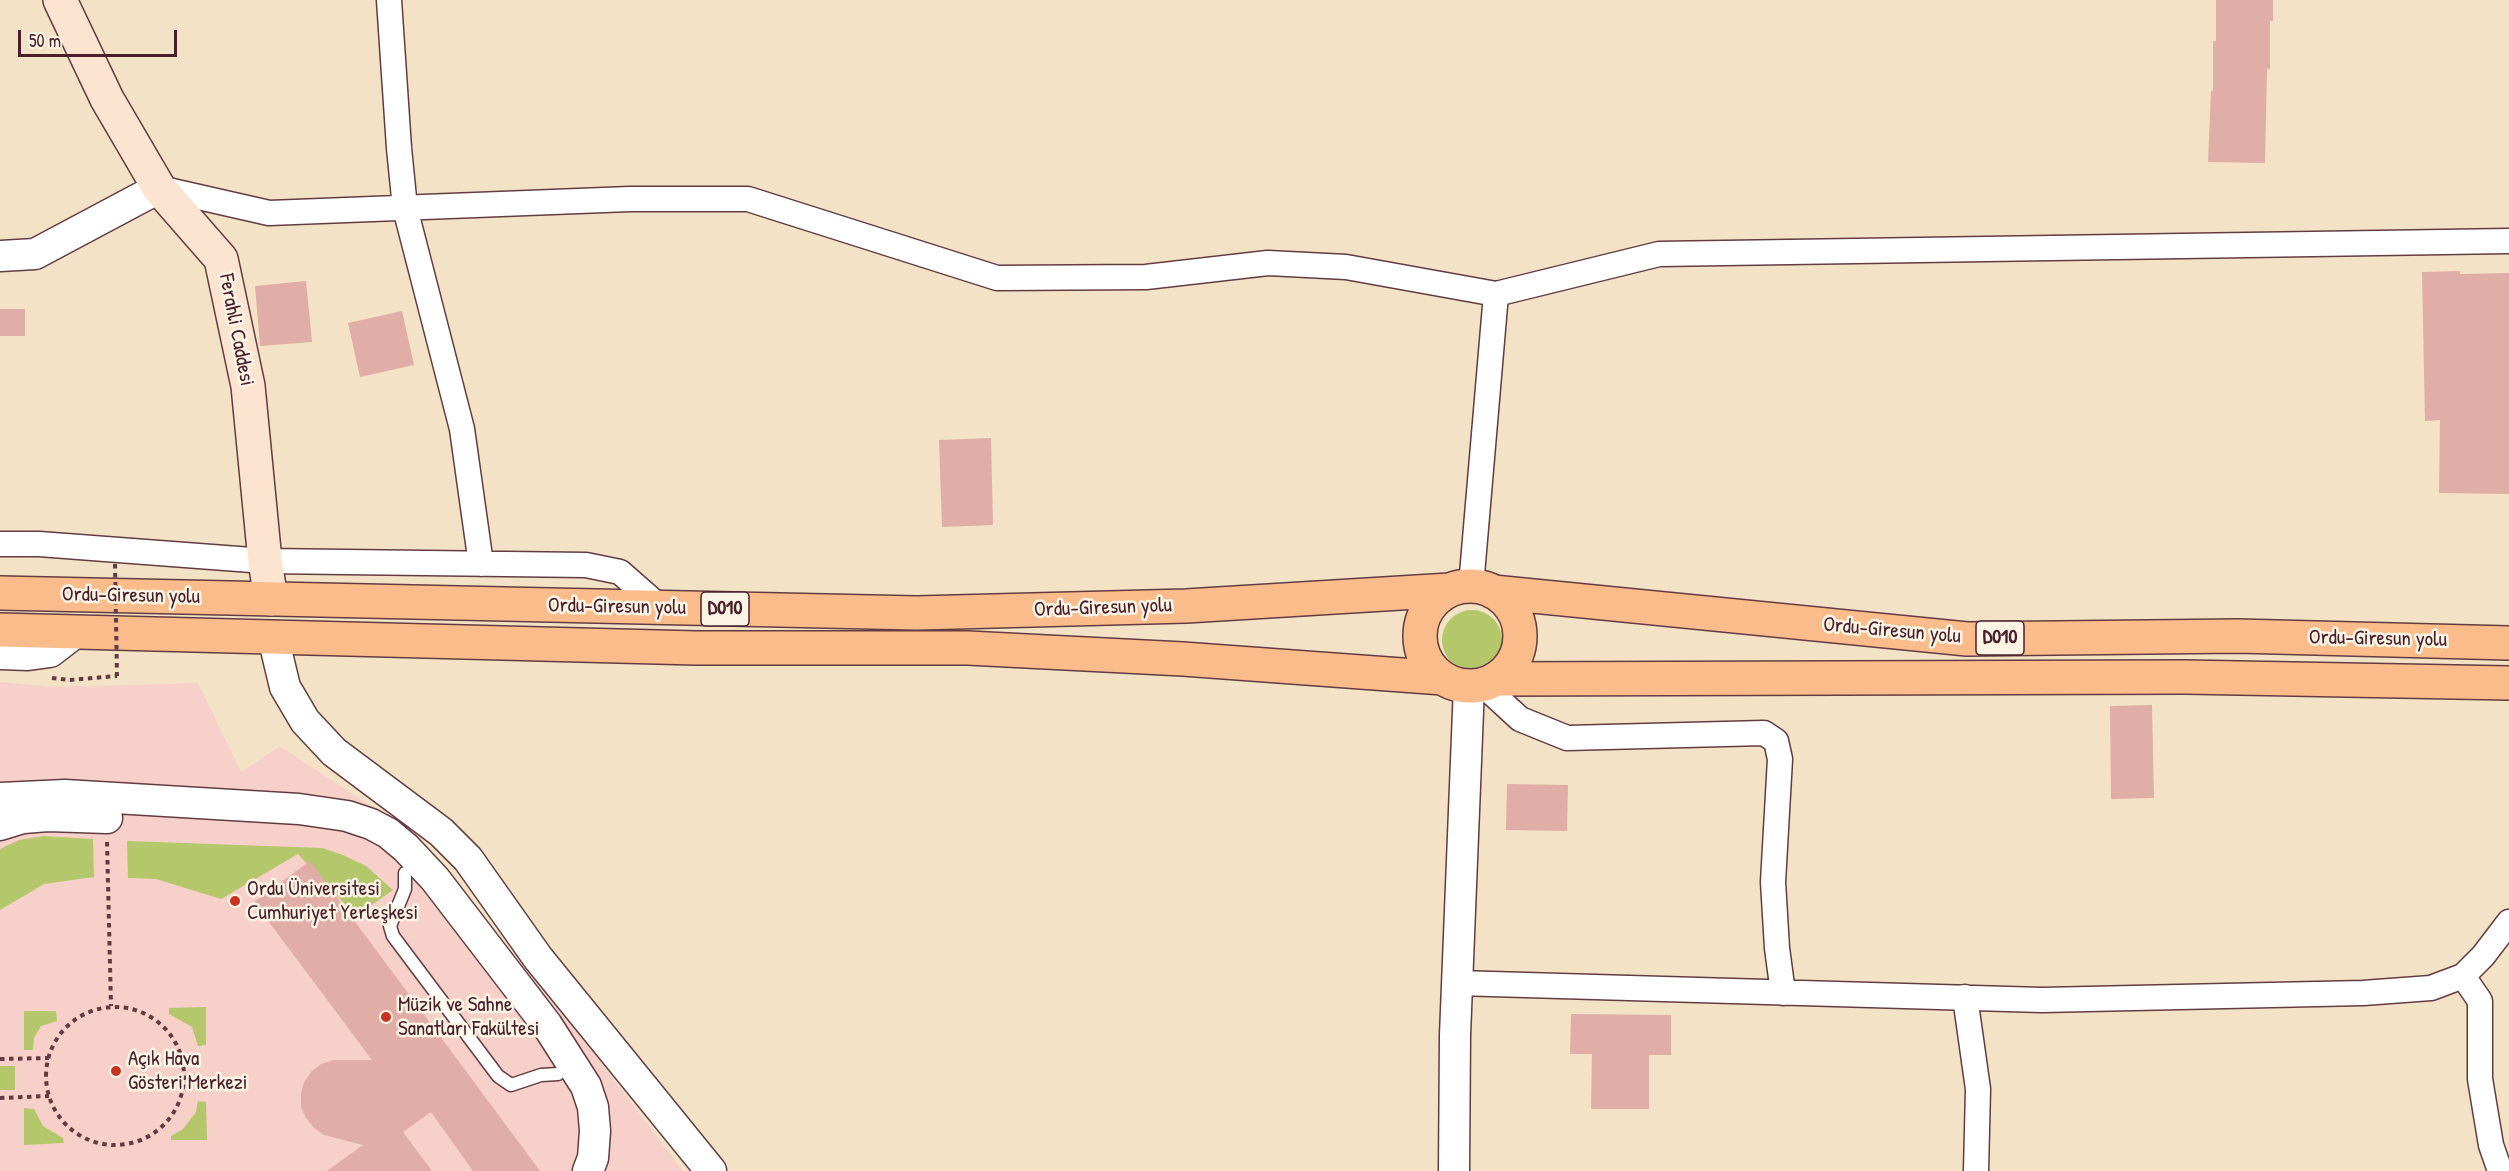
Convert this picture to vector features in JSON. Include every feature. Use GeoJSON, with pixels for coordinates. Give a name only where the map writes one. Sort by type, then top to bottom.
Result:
{"type":"FeatureCollection","features":[{"type":"Feature","properties":{"kind":"highway","name":"Ordu-Giresun yolu"},"geometry":{"type":"LineString","coordinates":[[0,593],[917,613],[1186,606],[1471,589],[1967,639],[2238,636],[2509,643]]}},
{"type":"Feature","properties":{"kind":"highway"},"geometry":{"type":"LineString","coordinates":[[1471,589],[1507,603],[1516,618],[1520,635],[1517,652],[1508,668],[1472,682],[1431,668],[1423,655],[1420,640],[1421,624],[1427,610],[1437,598],[1471,589]]}},
{"type":"Feature","properties":{"kind":"highway","name":"Ordu-Giresun yolu"},"geometry":{"type":"LineString","coordinates":[[0,630],[696,648],[968,648],[1194,660],[1472,682],[2185,677],[2509,683]]}},
{"type":"Feature","properties":{"kind":"main road","name":"Ferahli Caddesi"},"geometry":{"type":"LineString","coordinates":[[60,0],[107,99],[159,188],[221,259],[248,386],[265,561],[271,599]]}},
{"type":"Feature","properties":{"kind":"street"},"geometry":{"type":"LineString","coordinates":[[389,0],[405,208],[462,429],[481,564]]}},
{"type":"Feature","properties":{"kind":"street"},"geometry":{"type":"LineString","coordinates":[[0,256],[35,254],[159,188],[269,213],[630,199],[748,199],[997,278],[1146,277],[1268,263],[1346,267],[1496,294],[1659,254],[2509,241]]}},
{"type":"Feature","properties":{"kind":"street"},"geometry":{"type":"LineString","coordinates":[[1471,589],[1496,294]]}},
{"type":"Feature","properties":{"kind":"street"},"geometry":{"type":"LineString","coordinates":[[0,544],[39,544],[265,561],[586,565],[620,572],[661,608]]}},
{"type":"Feature","properties":{"kind":"street"},"geometry":{"type":"LineString","coordinates":[[0,654],[28,656],[50,652],[76,632]]}},
{"type":"Feature","properties":{"kind":"street"},"geometry":{"type":"LineString","coordinates":[[273,638],[285,687],[305,721],[334,752],[441,832],[468,859],[538,958],[711,1171]]}},
{"type":"Feature","properties":{"kind":"street"},"geometry":{"type":"LineString","coordinates":[[1454,1171],[1457,983],[1472,682]]}},
{"type":"Feature","properties":{"kind":"street"},"geometry":{"type":"LineString","coordinates":[[1472,682],[1520,719],[1567,738],[1764,734],[1776,741],[1780,759],[1773,882],[1777,948],[1783,993]]}},
{"type":"Feature","properties":{"kind":"street"},"geometry":{"type":"LineString","coordinates":[[0,798],[64,795],[299,809],[347,816],[371,824],[388,833],[406,848],[435,879],[547,1025],[586,1086],[593,1107],[594,1131],[593,1158],[588,1171]]}},
{"type":"Feature","properties":{"kind":"street"},"geometry":{"type":"LineString","coordinates":[[0,825],[23,818],[48,816],[297,826],[330,831],[372,845],[405,873],[546,1054],[564,1085],[577,1125],[576,1146],[570,1171]]}},
{"type":"Feature","properties":{"kind":"street"},"geometry":{"type":"LineString","coordinates":[[1457,983],[2042,1000],[2363,993],[2431,988],[2463,976],[2483,956],[2509,922]]}},
{"type":"Feature","properties":{"kind":"street"},"geometry":{"type":"LineString","coordinates":[[2463,976],[2480,1001],[2480,1079],[2491,1145],[2500,1171]]}},
{"type":"Feature","properties":{"kind":"street"},"geometry":{"type":"LineString","coordinates":[[1965,998],[1978,1089],[1976,1171]]}},
{"type":"Feature","properties":{"kind":"lane"},"geometry":{"type":"LineString","coordinates":[[405,873],[405,889],[390,926],[393,936],[498,1076],[511,1085],[541,1076],[558,1074]]}},
{"type":"Feature","properties":{"kind":"path"},"geometry":{"type":"LineString","coordinates":[[70,680],[117,676],[115,564]]}},
{"type":"Feature","properties":{"kind":"path"},"geometry":{"type":"LineString","coordinates":[[106,818],[111,1006]]}},
{"type":"Feature","properties":{"kind":"path"},"geometry":{"type":"LineString","coordinates":[[111,1006],[133,1008],[153,1017],[169,1032],[180,1051],[185,1072],[183,1094],[173,1114],[159,1130],[140,1140],[118,1145],[94,1142],[73,1131],[57,1113],[49,1096],[46,1067],[53,1044],[68,1025],[88,1012],[111,1006]]}},
{"type":"Feature","properties":{"kind":"path"},"geometry":{"type":"LineString","coordinates":[[0,1059],[49,1058]]}},
{"type":"Feature","properties":{"kind":"path"},"geometry":{"type":"LineString","coordinates":[[0,1098],[49,1096]]}},
{"type":"Feature","properties":{"kind":"shaded area","name":"Ordu Üniversitesi Cumhuriyet Yerleşkesi"},"geometry":{"type":"Polygon","coordinates":[[[0,682],[55,687],[198,683],[241,772],[280,746],[398,824],[492,930],[589,1047],[683,1171],[0,1171],[0,682]]]}},
{"type":"Feature","properties":{"kind":"green space"},"geometry":{"type":"Polygon","coordinates":[[[1472,610],[1489,615],[1497,623],[1502,640],[1497,657],[1489,665],[1472,670],[1455,665],[1447,657],[1442,640],[1447,623],[1455,615],[1472,610]]]}},
{"type":"Feature","properties":{"kind":"green space"},"geometry":{"type":"Polygon","coordinates":[[[43,836],[93,839],[94,877],[44,884],[0,910],[0,849],[19,840],[43,836]]]}},
{"type":"Feature","properties":{"kind":"green space"},"geometry":{"type":"Polygon","coordinates":[[[127,841],[322,848],[366,866],[393,890],[356,916],[298,854],[221,899],[156,879],[128,878],[127,841]]]}},
{"type":"Feature","properties":{"kind":"green space"},"geometry":{"type":"Polygon","coordinates":[[[206,1007],[206,1045],[198,1046],[192,1027],[169,1014],[169,1008],[206,1007]]]}},
{"type":"Feature","properties":{"kind":"green space"},"geometry":{"type":"Polygon","coordinates":[[[24,1011],[56,1011],[57,1021],[41,1026],[34,1038],[33,1050],[24,1050],[24,1011]]]}},
{"type":"Feature","properties":{"kind":"green space"},"geometry":{"type":"Polygon","coordinates":[[[0,1066],[15,1066],[15,1090],[0,1090],[0,1066]]]}},
{"type":"Feature","properties":{"kind":"green space"},"geometry":{"type":"Polygon","coordinates":[[[198,1101],[206,1102],[207,1140],[171,1140],[171,1136],[183,1129],[196,1112],[198,1101]]]}},
{"type":"Feature","properties":{"kind":"green space"},"geometry":{"type":"Polygon","coordinates":[[[24,1108],[34,1109],[43,1126],[63,1138],[64,1143],[24,1145],[24,1108]]]}},
{"type":"Feature","properties":{"kind":"building"},"geometry":{"type":"Polygon","coordinates":[[[2216,0],[2273,0],[2273,21],[2270,21],[2270,69],[2267,69],[2265,163],[2208,162],[2211,91],[2213,91],[2213,41],[2216,41],[2216,0]]]}},
{"type":"Feature","properties":{"kind":"building"},"geometry":{"type":"Polygon","coordinates":[[[2460,271],[2460,274],[2509,273],[2509,494],[2439,493],[2440,420],[2425,421],[2422,272],[2460,271]]]}},
{"type":"Feature","properties":{"kind":"building"},"geometry":{"type":"Polygon","coordinates":[[[306,281],[312,342],[260,346],[255,286],[306,281]]]}},
{"type":"Feature","properties":{"kind":"building"},"geometry":{"type":"Polygon","coordinates":[[[0,309],[25,309],[25,336],[0,336],[0,309]]]}},
{"type":"Feature","properties":{"kind":"building"},"geometry":{"type":"Polygon","coordinates":[[[402,311],[414,365],[360,377],[348,323],[402,311]]]}},
{"type":"Feature","properties":{"kind":"building"},"geometry":{"type":"Polygon","coordinates":[[[991,438],[993,525],[942,527],[939,440],[991,438]]]}},
{"type":"Feature","properties":{"kind":"building"},"geometry":{"type":"Polygon","coordinates":[[[2152,705],[2154,798],[2111,799],[2110,706],[2152,705]]]}},
{"type":"Feature","properties":{"kind":"building"},"geometry":{"type":"Polygon","coordinates":[[[1507,784],[1568,785],[1567,831],[1506,830],[1507,784]]]}},
{"type":"Feature","properties":{"kind":"building","name":"Müzik ve Sahne Sanatları Fakültesi"},"geometry":{"type":"Polygon","coordinates":[[[310,861],[540,1171],[473,1171],[431,1112],[403,1132],[432,1171],[327,1171],[363,1145],[324,1135],[314,1128],[301,1107],[304,1082],[321,1064],[334,1060],[372,1060],[254,902],[310,861]]]}},
{"type":"Feature","properties":{"kind":"building"},"geometry":{"type":"Polygon","coordinates":[[[1571,1014],[1671,1015],[1671,1055],[1649,1055],[1649,1109],[1591,1109],[1592,1054],[1570,1054],[1571,1014]]]}},
{"type":"Feature","properties":{"kind":"place","name":"Ordu Üniversitesi Cumhuriyet Yerleşkesi"},"geometry":{"type":"Point","coordinates":[235,901]}},
{"type":"Feature","properties":{"kind":"place","name":"Müzik ve Sahne Sanatları Fakültesi"},"geometry":{"type":"Point","coordinates":[386,1017]}},
{"type":"Feature","properties":{"kind":"place","name":"Açık Hava Gösteri Merkezi"},"geometry":{"type":"Point","coordinates":[116,1071]}}]}
